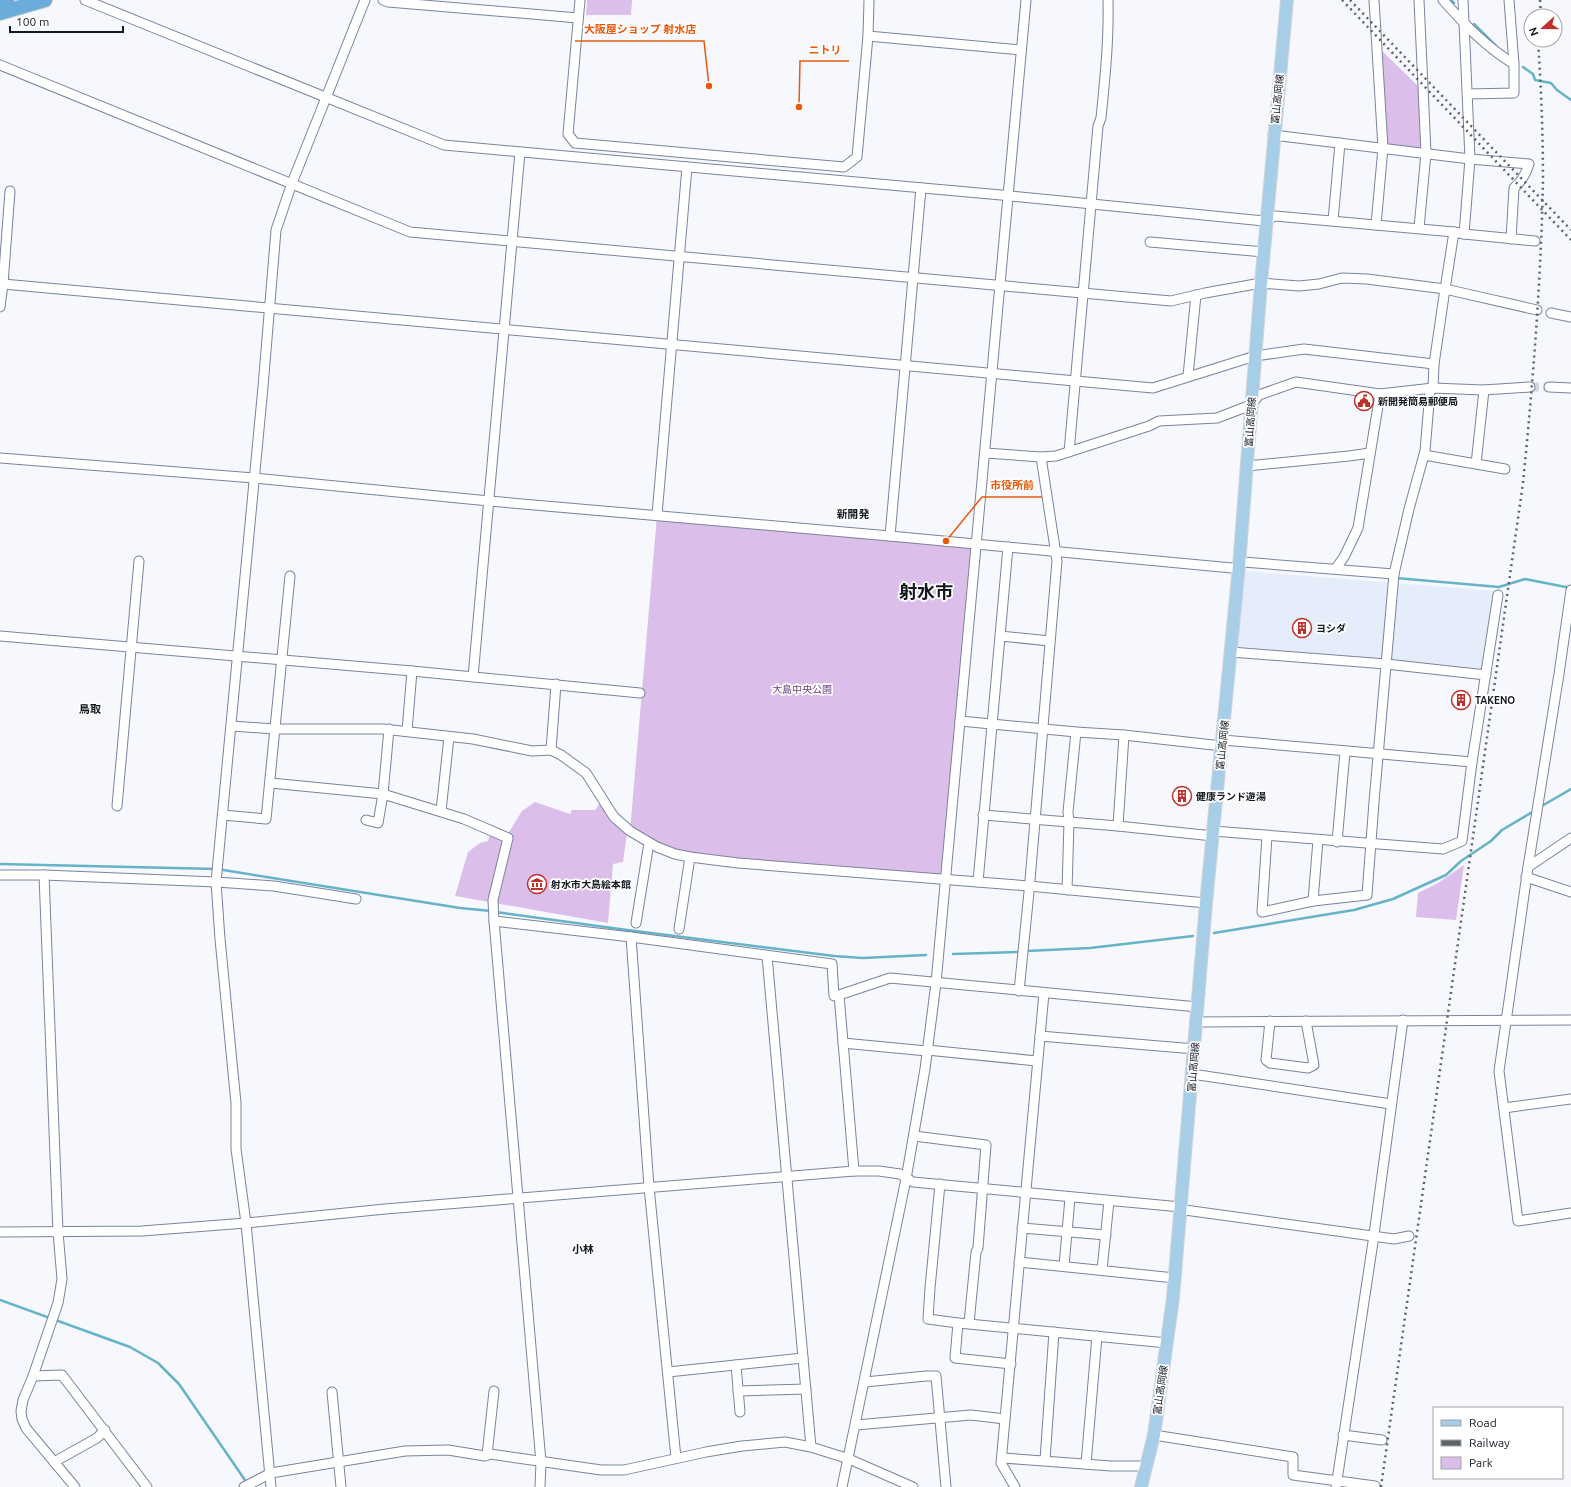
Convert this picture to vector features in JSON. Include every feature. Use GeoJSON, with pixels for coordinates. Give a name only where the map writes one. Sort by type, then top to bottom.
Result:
{"type":"FeatureCollection","features":[{"type":"Feature","properties":{"kind":"highway"},"geometry":{"type":"LineString","coordinates":[[0,2],[7,0]]}},
{"type":"Feature","properties":{"kind":"highway"},"geometry":{"type":"LineString","coordinates":[[0,12],[45,0]]}},
{"type":"Feature","properties":{"kind":"main road","name":"富山高岡線"},"geometry":{"type":"LineString","coordinates":[[1141,1487],[1154,1435],[1175,1278],[1206,903],[1223,743],[1239,566],[1261,283],[1268,218],[1273,135],[1287,0]]}},
{"type":"Feature","properties":{"kind":"street"},"geometry":{"type":"LineString","coordinates":[[85,0],[444,145],[1008,195],[1264,221],[1275,216],[1419,228],[1535,241]]}},
{"type":"Feature","properties":{"kind":"street"},"geometry":{"type":"LineString","coordinates":[[271,1487],[271,1473],[265,1429],[246,1223],[236,1149],[236,1103],[216,882],[232,726],[276,230],[292,183],[365,0]]}},
{"type":"Feature","properties":{"kind":"street"},"geometry":{"type":"LineString","coordinates":[[383,0],[388,2],[578,18]]}},
{"type":"Feature","properties":{"kind":"street"},"geometry":{"type":"LineString","coordinates":[[580,0],[568,134],[575,143],[844,167],[857,157],[868,36],[869,0]]}},
{"type":"Feature","properties":{"kind":"street"},"geometry":{"type":"LineString","coordinates":[[842,1487],[856,1426],[906,1179],[914,1136],[936,983],[1026,0]]}},
{"type":"Feature","properties":{"kind":"street"},"geometry":{"type":"LineString","coordinates":[[1069,452],[1098,126],[1101,118],[1107,55],[1109,31],[1108,0]]}},
{"type":"Feature","properties":{"kind":"street"},"geometry":{"type":"LineString","coordinates":[[1374,0],[1383,148],[1376,225]]}},
{"type":"Feature","properties":{"kind":"street"},"geometry":{"type":"LineString","coordinates":[[1419,0],[1426,153],[1419,228]]}},
{"type":"Feature","properties":{"kind":"street"},"geometry":{"type":"LineString","coordinates":[[1443,0],[1464,24],[1499,55],[1514,64]]}},
{"type":"Feature","properties":{"kind":"street"},"geometry":{"type":"LineString","coordinates":[[1267,836],[1262,912],[1313,901],[1367,895],[1370,844],[1394,574],[1426,451],[1430,391],[1433,388],[1434,364],[1444,289],[1459,233],[1470,159],[1468,94],[1462,0]]}},
{"type":"Feature","properties":{"kind":"street"},"geometry":{"type":"LineString","coordinates":[[1468,94],[1514,93],[1514,64],[1509,0]]}},
{"type":"Feature","properties":{"kind":"street"},"geometry":{"type":"LineString","coordinates":[[868,36],[1021,50]]}},
{"type":"Feature","properties":{"kind":"street"},"geometry":{"type":"LineString","coordinates":[[0,65],[410,232],[680,258],[1172,301],[1261,283],[1299,286],[1319,284],[1342,278],[1367,279],[1444,289],[1536,310]]}},
{"type":"Feature","properties":{"kind":"street"},"geometry":{"type":"LineString","coordinates":[[1273,135],[1470,159],[1529,164],[1526,174],[1520,183],[1514,188],[1511,238]]}},
{"type":"Feature","properties":{"kind":"street"},"geometry":{"type":"LineString","coordinates":[[1334,221],[1340,143]]}},
{"type":"Feature","properties":{"kind":"street"},"geometry":{"type":"LineString","coordinates":[[473,677],[520,152]]}},
{"type":"Feature","properties":{"kind":"street"},"geometry":{"type":"LineString","coordinates":[[657,515],[688,167]]}},
{"type":"Feature","properties":{"kind":"street"},"geometry":{"type":"LineString","coordinates":[[890,536],[921,188]]}},
{"type":"Feature","properties":{"kind":"street"},"geometry":{"type":"LineString","coordinates":[[0,307],[10,191]]}},
{"type":"Feature","properties":{"kind":"street"},"geometry":{"type":"LineString","coordinates":[[1150,242],[1264,252]]}},
{"type":"Feature","properties":{"kind":"street"},"geometry":{"type":"LineString","coordinates":[[3,284],[1153,388],[1255,356],[1304,349],[1434,364]]}},
{"type":"Feature","properties":{"kind":"street"},"geometry":{"type":"LineString","coordinates":[[1188,376],[1196,296]]}},
{"type":"Feature","properties":{"kind":"street"},"geometry":{"type":"LineString","coordinates":[[1551,313],[1571,317]]}},
{"type":"Feature","properties":{"kind":"street"},"geometry":{"type":"LineString","coordinates":[[984,453],[1041,457],[1056,456],[1149,426],[1159,421],[1217,418],[1251,405],[1259,396],[1296,382],[1380,394],[1433,388],[1484,390],[1530,387]]}},
{"type":"Feature","properties":{"kind":"street"},"geometry":{"type":"LineString","coordinates":[[1549,387],[1571,388]]}},
{"type":"Feature","properties":{"kind":"street"},"geometry":{"type":"LineString","coordinates":[[1476,464],[1484,390]]}},
{"type":"Feature","properties":{"kind":"street"},"geometry":{"type":"LineString","coordinates":[[1336,568],[1344,558],[1358,528],[1380,394]]}},
{"type":"Feature","properties":{"kind":"street"},"geometry":{"type":"LineString","coordinates":[[1247,466],[1370,453]]}},
{"type":"Feature","properties":{"kind":"street"},"geometry":{"type":"LineString","coordinates":[[1424,455],[1505,469]]}},
{"type":"Feature","properties":{"kind":"street"},"geometry":{"type":"LineString","coordinates":[[1019,991],[1057,561],[1041,457]]}},
{"type":"Feature","properties":{"kind":"street"},"geometry":{"type":"LineString","coordinates":[[0,458],[254,478],[489,501],[1232,568],[1239,566],[1244,562],[1336,568],[1394,574]]}},
{"type":"Feature","properties":{"kind":"street"},"geometry":{"type":"LineString","coordinates":[[978,882],[1008,547]]}},
{"type":"Feature","properties":{"kind":"street"},"geometry":{"type":"LineString","coordinates":[[117,806],[139,561]]}},
{"type":"Feature","properties":{"kind":"street"},"geometry":{"type":"LineString","coordinates":[[223,815],[266,819],[271,783],[290,576]]}},
{"type":"Feature","properties":{"kind":"street"},"geometry":{"type":"LineString","coordinates":[[1571,590],[1526,877],[1499,1071],[1518,1221],[1571,1213]]}},
{"type":"Feature","properties":{"kind":"street"},"geometry":{"type":"LineString","coordinates":[[984,815],[1213,834],[1267,836],[1443,849],[1462,841],[1472,762],[1498,595]]}},
{"type":"Feature","properties":{"kind":"street"},"geometry":{"type":"LineString","coordinates":[[0,636],[412,671],[640,693]]}},
{"type":"Feature","properties":{"kind":"street"},"geometry":{"type":"LineString","coordinates":[[1000,636],[1050,641]]}},
{"type":"Feature","properties":{"kind":"street"},"geometry":{"type":"LineString","coordinates":[[1231,652],[1386,664],[1486,675]]}},
{"type":"Feature","properties":{"kind":"street"},"geometry":{"type":"LineString","coordinates":[[407,732],[412,671]]}},
{"type":"Feature","properties":{"kind":"street"},"geometry":{"type":"LineString","coordinates":[[550,750],[556,684]]}},
{"type":"Feature","properties":{"kind":"street"},"geometry":{"type":"LineString","coordinates":[[960,721],[1076,732],[1345,752],[1378,753],[1472,762]]}},
{"type":"Feature","properties":{"kind":"street"},"geometry":{"type":"LineString","coordinates":[[232,726],[275,729],[388,729],[473,738],[532,751],[550,750],[586,773],[614,817],[630,831],[649,843],[675,854],[690,857],[738,863],[1029,886],[1206,903]]}},
{"type":"Feature","properties":{"kind":"street"},"geometry":{"type":"LineString","coordinates":[[366,820],[378,823],[383,794],[388,729]]}},
{"type":"Feature","properties":{"kind":"street"},"geometry":{"type":"LineString","coordinates":[[1067,890],[1070,822],[1068,812],[1076,732]]}},
{"type":"Feature","properties":{"kind":"street"},"geometry":{"type":"LineString","coordinates":[[1118,826],[1124,735]]}},
{"type":"Feature","properties":{"kind":"street"},"geometry":{"type":"LineString","coordinates":[[441,811],[449,736]]}},
{"type":"Feature","properties":{"kind":"street"},"geometry":{"type":"LineString","coordinates":[[1336,842],[1345,752]]}},
{"type":"Feature","properties":{"kind":"street"},"geometry":{"type":"LineString","coordinates":[[271,783],[383,794],[464,819],[508,838],[493,900],[494,921],[541,1462],[540,1487]]}},
{"type":"Feature","properties":{"kind":"street"},"geometry":{"type":"LineString","coordinates":[[1528,867],[1571,838]]}},
{"type":"Feature","properties":{"kind":"street"},"geometry":{"type":"LineString","coordinates":[[1313,901],[1318,840]]}},
{"type":"Feature","properties":{"kind":"street"},"geometry":{"type":"LineString","coordinates":[[636,923],[649,843]]}},
{"type":"Feature","properties":{"kind":"street"},"geometry":{"type":"LineString","coordinates":[[679,929],[690,857]]}},
{"type":"Feature","properties":{"kind":"street"},"geometry":{"type":"LineString","coordinates":[[0,875],[44,875],[216,882],[274,886],[356,899]]}},
{"type":"Feature","properties":{"kind":"street"},"geometry":{"type":"LineString","coordinates":[[44,875],[58,1232],[62,1279],[58,1303],[33,1376],[23,1400],[21,1411],[22,1419],[26,1428],[75,1487]]}},
{"type":"Feature","properties":{"kind":"street"},"geometry":{"type":"LineString","coordinates":[[1526,877],[1571,892]]}},
{"type":"Feature","properties":{"kind":"street"},"geometry":{"type":"LineString","coordinates":[[494,921],[630,937],[832,964],[834,996]]}},
{"type":"Feature","properties":{"kind":"street"},"geometry":{"type":"LineString","coordinates":[[630,937],[649,1187],[676,1458]]}},
{"type":"Feature","properties":{"kind":"street"},"geometry":{"type":"LineString","coordinates":[[767,956],[811,1447]]}},
{"type":"Feature","properties":{"kind":"street"},"geometry":{"type":"LineString","coordinates":[[854,1171],[839,995],[890,978],[1198,1007]]}},
{"type":"Feature","properties":{"kind":"street"},"geometry":{"type":"LineString","coordinates":[[1015,1487],[1001,1463],[1003,1458],[1013,1328],[1044,993]]}},
{"type":"Feature","properties":{"kind":"street"},"geometry":{"type":"LineString","coordinates":[[1337,1484],[1374,1236],[1403,1020]]}},
{"type":"Feature","properties":{"kind":"street"},"geometry":{"type":"LineString","coordinates":[[1197,1022],[1571,1020]]}},
{"type":"Feature","properties":{"kind":"street"},"geometry":{"type":"LineString","coordinates":[[1270,1021],[1266,1060],[1270,1063],[1308,1068],[1314,1065],[1306,1021]]}},
{"type":"Feature","properties":{"kind":"street"},"geometry":{"type":"LineString","coordinates":[[1040,1036],[1195,1049]]}},
{"type":"Feature","properties":{"kind":"street"},"geometry":{"type":"LineString","coordinates":[[844,1043],[1037,1061]]}},
{"type":"Feature","properties":{"kind":"street"},"geometry":{"type":"LineString","coordinates":[[1192,1074],[1391,1104]]}},
{"type":"Feature","properties":{"kind":"street"},"geometry":{"type":"LineString","coordinates":[[1504,1108],[1571,1099]]}},
{"type":"Feature","properties":{"kind":"street"},"geometry":{"type":"LineString","coordinates":[[914,1136],[986,1145],[978,1248],[976,1252],[969,1323]]}},
{"type":"Feature","properties":{"kind":"street"},"geometry":{"type":"LineString","coordinates":[[0,1232],[142,1230],[246,1223],[518,1198],[787,1175],[854,1171],[900,1174],[913,1182],[1070,1198],[1181,1207],[1185,1210],[1394,1239],[1409,1236]]}},
{"type":"Feature","properties":{"kind":"street"},"geometry":{"type":"LineString","coordinates":[[940,1184],[928,1319],[1167,1342]]}},
{"type":"Feature","properties":{"kind":"street"},"geometry":{"type":"LineString","coordinates":[[1064,1266],[1070,1198]]}},
{"type":"Feature","properties":{"kind":"street"},"geometry":{"type":"LineString","coordinates":[[1102,1270],[1109,1201]]}},
{"type":"Feature","properties":{"kind":"street"},"geometry":{"type":"LineString","coordinates":[[1022,1228],[1106,1235]]}},
{"type":"Feature","properties":{"kind":"street"},"geometry":{"type":"LineString","coordinates":[[1019,1262],[1175,1278]]}},
{"type":"Feature","properties":{"kind":"street"},"geometry":{"type":"LineString","coordinates":[[958,1323],[955,1358],[1010,1364]]}},
{"type":"Feature","properties":{"kind":"street"},"geometry":{"type":"LineString","coordinates":[[1045,1460],[1054,1332]]}},
{"type":"Feature","properties":{"kind":"street"},"geometry":{"type":"LineString","coordinates":[[1086,1464],[1098,1336]]}},
{"type":"Feature","properties":{"kind":"street"},"geometry":{"type":"LineString","coordinates":[[668,1372],[803,1358]]}},
{"type":"Feature","properties":{"kind":"street"},"geometry":{"type":"LineString","coordinates":[[736,1365],[740,1412]]}},
{"type":"Feature","properties":{"kind":"street"},"geometry":{"type":"LineString","coordinates":[[33,1376],[62,1375],[147,1487]]}},
{"type":"Feature","properties":{"kind":"street"},"geometry":{"type":"LineString","coordinates":[[865,1382],[936,1376],[946,1487]]}},
{"type":"Feature","properties":{"kind":"street"},"geometry":{"type":"LineString","coordinates":[[738,1391],[806,1389]]}},
{"type":"Feature","properties":{"kind":"street"},"geometry":{"type":"LineString","coordinates":[[487,1455],[494,1391]]}},
{"type":"Feature","properties":{"kind":"street"},"geometry":{"type":"LineString","coordinates":[[332,1392],[340,1487]]}},
{"type":"Feature","properties":{"kind":"street"},"geometry":{"type":"LineString","coordinates":[[856,1426],[971,1416],[1006,1419]]}},
{"type":"Feature","properties":{"kind":"street"},"geometry":{"type":"LineString","coordinates":[[54,1462],[97,1438],[105,1430]]}},
{"type":"Feature","properties":{"kind":"street"},"geometry":{"type":"LineString","coordinates":[[1154,1435],[1293,1457],[1293,1475],[1337,1484],[1374,1486]]}},
{"type":"Feature","properties":{"kind":"street"},"geometry":{"type":"LineString","coordinates":[[1344,1435],[1382,1440]]}},
{"type":"Feature","properties":{"kind":"street"},"geometry":{"type":"LineString","coordinates":[[244,1487],[271,1473],[405,1452],[448,1450],[487,1455],[490,1454],[601,1470],[624,1470],[713,1451],[785,1442],[811,1447],[849,1459],[913,1487]]}},
{"type":"Feature","properties":{"kind":"street"},"geometry":{"type":"LineString","coordinates":[[1003,1458],[1111,1466],[1146,1466]]}},
{"type":"Feature","properties":{"kind":"shaded area"},"geometry":{"type":"Polygon","coordinates":[[[1245,571],[1494,591],[1482,671],[1237,650],[1245,571]]]}},
{"type":"Feature","properties":{"kind":"green space"},"geometry":{"type":"Polygon","coordinates":[[[587,0],[632,0],[631,15],[586,15],[587,0]]]}},
{"type":"Feature","properties":{"kind":"green space"},"geometry":{"type":"Polygon","coordinates":[[[1381,50],[1418,86],[1422,148],[1391,147],[1386,143],[1381,50]]]}},
{"type":"Feature","properties":{"kind":"green space","name":"大島中央公園"},"geometry":{"type":"Polygon","coordinates":[[[657,516],[976,545],[945,878],[676,853],[630,831],[657,516]]]}},
{"type":"Feature","properties":{"kind":"green space"},"geometry":{"type":"Polygon","coordinates":[[[535,802],[570,814],[572,810],[595,810],[600,803],[627,833],[623,862],[613,864],[608,923],[455,896],[468,852],[480,843],[488,841],[490,834],[504,840],[522,811],[535,802]]]}},
{"type":"Feature","properties":{"kind":"green space"},"geometry":{"type":"Polygon","coordinates":[[[1464,865],[1456,920],[1416,917],[1418,893],[1438,883],[1464,865]]]}},
{"type":"Feature","properties":{"kind":"waterway"},"geometry":{"type":"LineString","coordinates":[[1451,0],[1454,3]]}},
{"type":"Feature","properties":{"kind":"waterway"},"geometry":{"type":"LineString","coordinates":[[1474,24],[1496,46]]}},
{"type":"Feature","properties":{"kind":"waterway"},"geometry":{"type":"LineString","coordinates":[[1523,67],[1533,74],[1535,80],[1551,83],[1557,90],[1571,100]]}},
{"type":"Feature","properties":{"kind":"waterway"},"geometry":{"type":"LineString","coordinates":[[1396,578],[1499,587],[1525,579],[1571,588]]}},
{"type":"Feature","properties":{"kind":"waterway"},"geometry":{"type":"LineString","coordinates":[[1540,807],[1571,789]]}},
{"type":"Feature","properties":{"kind":"waterway"},"geometry":{"type":"LineString","coordinates":[[1214,933],[1354,910],[1393,899],[1446,875],[1461,861],[1491,841],[1502,830],[1534,811]]}},
{"type":"Feature","properties":{"kind":"waterway"},"geometry":{"type":"LineString","coordinates":[[0,864],[217,869],[460,908],[491,911]]}},
{"type":"Feature","properties":{"kind":"waterway"},"geometry":{"type":"LineString","coordinates":[[496,912],[834,956],[863,958],[926,955]]}},
{"type":"Feature","properties":{"kind":"waterway"},"geometry":{"type":"LineString","coordinates":[[1027,951],[1090,948],[1193,936]]}},
{"type":"Feature","properties":{"kind":"waterway"},"geometry":{"type":"LineString","coordinates":[[953,954],[1019,952]]}},
{"type":"Feature","properties":{"kind":"waterway"},"geometry":{"type":"LineString","coordinates":[[0,1300],[130,1347],[158,1363],[179,1384],[247,1483]]}},
{"type":"Feature","properties":{"kind":"tunnel"},"geometry":{"type":"LineString","coordinates":[[1530,387],[1549,387]]}},
{"type":"Feature","properties":{"kind":"railway"},"geometry":{"type":"LineString","coordinates":[[1342,0],[1571,240]]}},
{"type":"Feature","properties":{"kind":"railway"},"geometry":{"type":"LineString","coordinates":[[1350,0],[1571,230]]}},
{"type":"Feature","properties":{"kind":"railway"},"geometry":{"type":"LineString","coordinates":[[1540,0],[1540,8]]}},
{"type":"Feature","properties":{"kind":"railway"},"geometry":{"type":"LineString","coordinates":[[1381,1487],[1523,483],[1536,332],[1542,218],[1543,145],[1538,48]]}},
{"type":"Feature","properties":{"kind":"place","name":"大阪屋ショップ 射水店"},"geometry":{"type":"Point","coordinates":[709,86]}},
{"type":"Feature","properties":{"kind":"place","name":"ニトリ"},"geometry":{"type":"Point","coordinates":[799,107]}},
{"type":"Feature","properties":{"kind":"place","name":"新開発簡易郵便局"},"geometry":{"type":"Point","coordinates":[1364,401]}},
{"type":"Feature","properties":{"kind":"place","name":"市役所前"},"geometry":{"type":"Point","coordinates":[946,541]}},
{"type":"Feature","properties":{"kind":"place","name":"ヨシダ"},"geometry":{"type":"Point","coordinates":[1302,628]}},
{"type":"Feature","properties":{"kind":"place","name":"TAKENO"},"geometry":{"type":"Point","coordinates":[1461,700]}},
{"type":"Feature","properties":{"kind":"place","name":"健康ランド遊湯"},"geometry":{"type":"Point","coordinates":[1182,796]}},
{"type":"Feature","properties":{"kind":"place","name":"射水市大島絵本館"},"geometry":{"type":"Point","coordinates":[537,884]}},
{"type":"Feature","properties":{"kind":"district","name":"新開発"},"geometry":{"type":"Point","coordinates":[853,514]}},
{"type":"Feature","properties":{"kind":"district","name":"射水市"},"geometry":{"type":"Point","coordinates":[926,592]}},
{"type":"Feature","properties":{"kind":"district","name":"鳥取"},"geometry":{"type":"Point","coordinates":[90,709]}},
{"type":"Feature","properties":{"kind":"district","name":"小林"},"geometry":{"type":"Point","coordinates":[583,1249]}}]}
